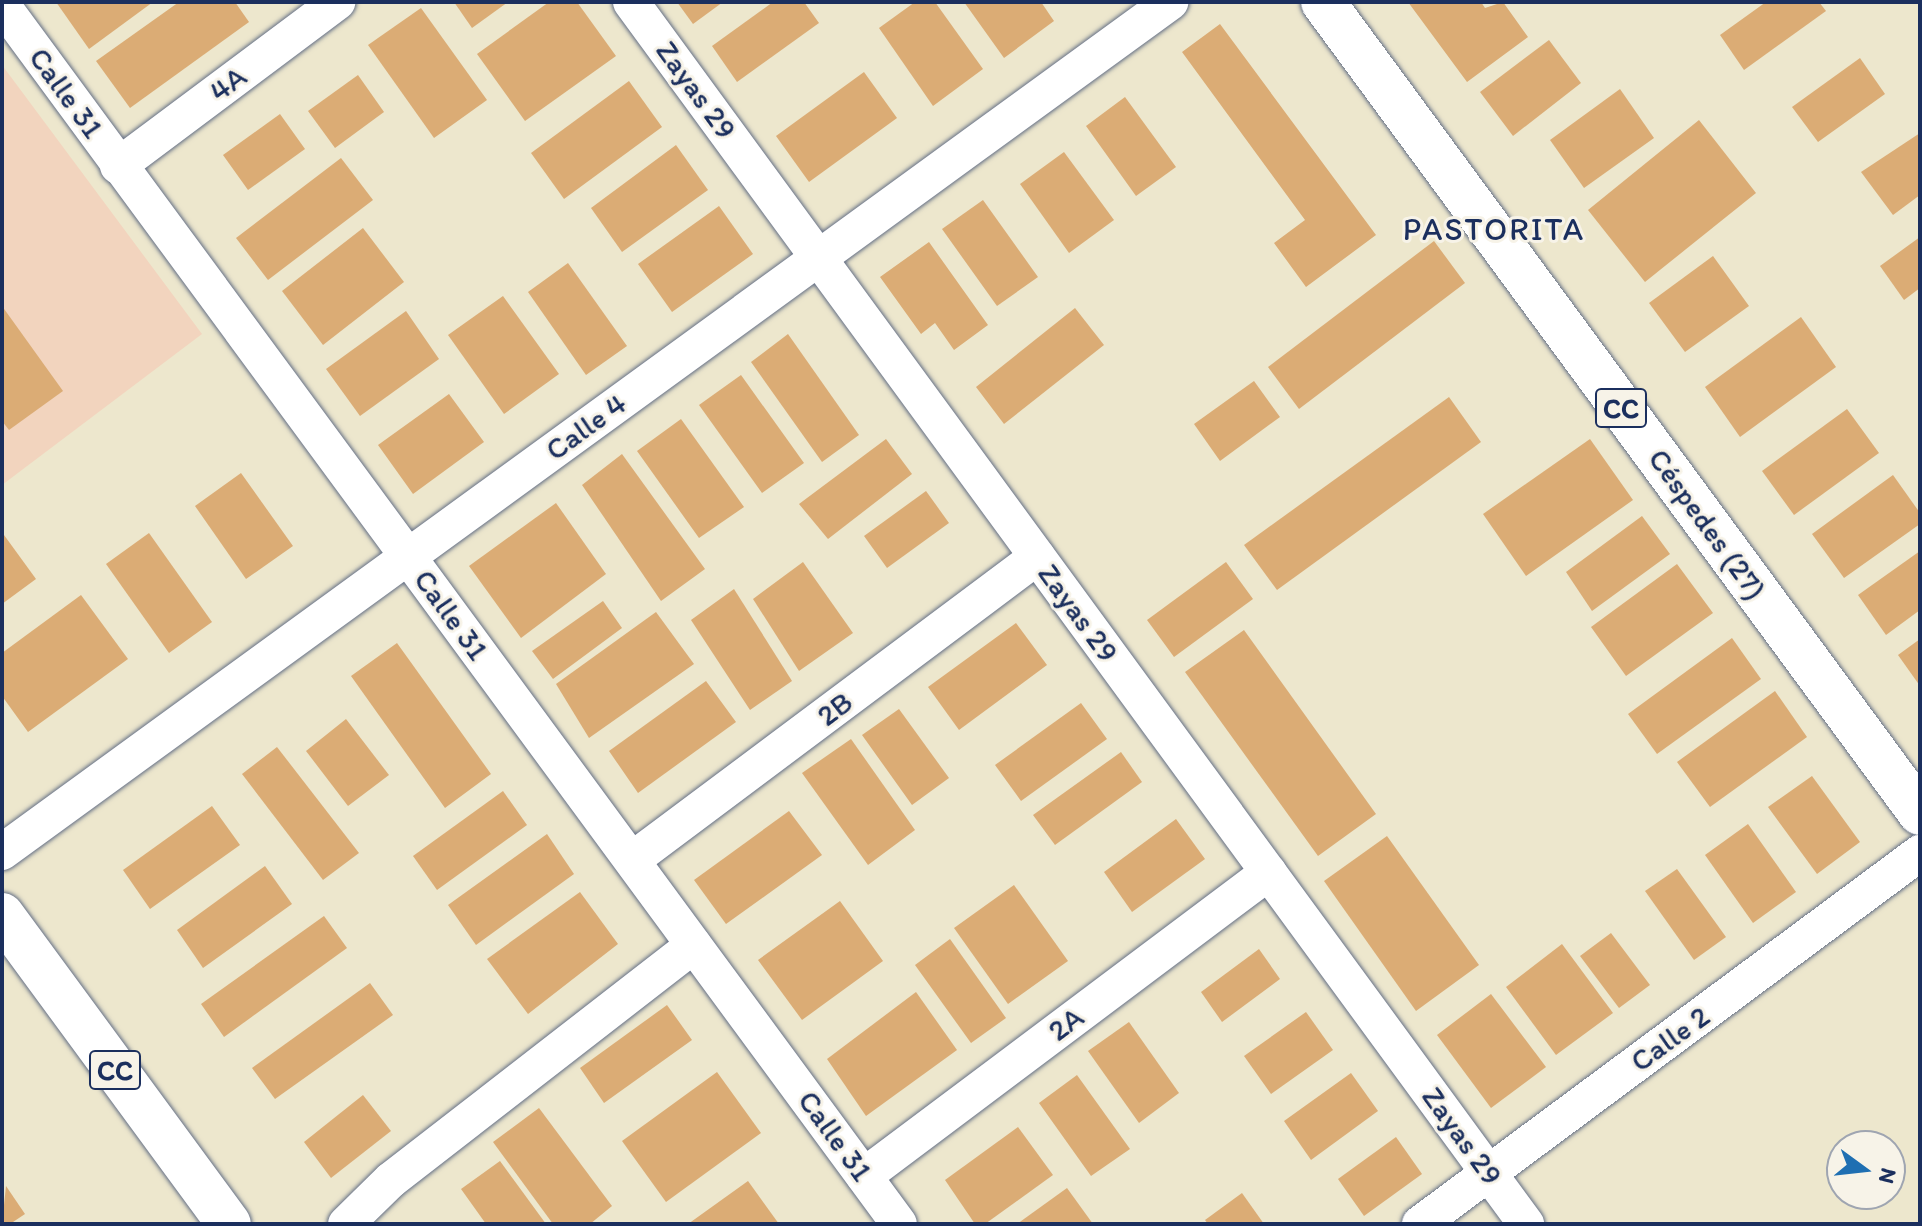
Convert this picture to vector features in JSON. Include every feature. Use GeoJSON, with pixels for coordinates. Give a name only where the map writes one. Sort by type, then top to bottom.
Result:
{"type":"FeatureCollection","features":[{"type":"Feature","properties":{"kind":"main road","name":"Céspedes (27)"},"geometry":{"type":"LineString","coordinates":[[1323,2],[1920,813]]}},
{"type":"Feature","properties":{"kind":"main road","name":"CC"},"geometry":{"type":"LineString","coordinates":[[2,915],[229,1224]]}},
{"type":"Feature","properties":{"kind":"street","name":"4A"},"geometry":{"type":"LineString","coordinates":[[118,166],[337,2]]}},
{"type":"Feature","properties":{"kind":"street","name":"Zayas 29"},"geometry":{"type":"LineString","coordinates":[[631,2],[1526,1224]]}},
{"type":"Feature","properties":{"kind":"street","name":"Calle 4"},"geometry":{"type":"LineString","coordinates":[[2,852],[1170,2]]}},
{"type":"Feature","properties":{"kind":"street","name":"Calle 31"},"geometry":{"type":"LineString","coordinates":[[2,5],[899,1224]]}},
{"type":"Feature","properties":{"kind":"street","name":"2B"},"geometry":{"type":"LineString","coordinates":[[632,860],[1037,557]]}},
{"type":"Feature","properties":{"kind":"street","name":"Calle 2"},"geometry":{"type":"LineString","coordinates":[[1420,1224],[1920,853]]}},
{"type":"Feature","properties":{"kind":"street","name":"2A"},"geometry":{"type":"LineString","coordinates":[[864,1176],[1269,872]]}},
{"type":"Feature","properties":{"kind":"street"},"geometry":{"type":"LineString","coordinates":[[346,1224],[391,1180],[694,945]]}},
{"type":"Feature","properties":{"kind":"shaded area"},"geometry":{"type":"Polygon","coordinates":[[[2,65],[202,334],[2,485],[2,65]]]}},
{"type":"Feature","properties":{"kind":"building"},"geometry":{"type":"Polygon","coordinates":[[[56,2],[153,2],[89,49],[56,2]]]}},
{"type":"Feature","properties":{"kind":"building"},"geometry":{"type":"Polygon","coordinates":[[[179,2],[235,2],[249,22],[130,108],[96,61],[179,2]]]}},
{"type":"Feature","properties":{"kind":"building"},"geometry":{"type":"Polygon","coordinates":[[[454,2],[508,2],[472,28],[454,2]]]}},
{"type":"Feature","properties":{"kind":"building"},"geometry":{"type":"Polygon","coordinates":[[[549,2],[577,2],[616,56],[525,121],[477,54],[549,2]]]}},
{"type":"Feature","properties":{"kind":"building"},"geometry":{"type":"Polygon","coordinates":[[[677,2],[723,2],[693,24],[677,2]]]}},
{"type":"Feature","properties":{"kind":"building"},"geometry":{"type":"Polygon","coordinates":[[[773,2],[804,2],[819,23],[737,82],[712,46],[773,2]]]}},
{"type":"Feature","properties":{"kind":"building"},"geometry":{"type":"Polygon","coordinates":[[[915,2],[935,2],[983,69],[933,106],[879,28],[915,2]]]}},
{"type":"Feature","properties":{"kind":"building"},"geometry":{"type":"Polygon","coordinates":[[[964,2],[1041,2],[1054,21],[1004,58],[964,2]]]}},
{"type":"Feature","properties":{"kind":"building"},"geometry":{"type":"Polygon","coordinates":[[[1408,2],[1481,2],[1485,8],[1503,2],[1528,37],[1467,82],[1408,2]]]}},
{"type":"Feature","properties":{"kind":"building"},"geometry":{"type":"Polygon","coordinates":[[[1766,2],[1819,2],[1826,11],[1744,70],[1720,35],[1766,2]]]}},
{"type":"Feature","properties":{"kind":"building"},"geometry":{"type":"Polygon","coordinates":[[[421,8],[487,100],[434,138],[368,45],[421,8]]]}},
{"type":"Feature","properties":{"kind":"building"},"geometry":{"type":"Polygon","coordinates":[[[1220,24],[1376,235],[1306,287],[1274,243],[1305,220],[1182,52],[1220,24]]]}},
{"type":"Feature","properties":{"kind":"building"},"geometry":{"type":"Polygon","coordinates":[[[1549,40],[1581,83],[1513,136],[1480,92],[1549,40]]]}},
{"type":"Feature","properties":{"kind":"building"},"geometry":{"type":"Polygon","coordinates":[[[1860,58],[1885,94],[1818,142],[1792,107],[1860,58]]]}},
{"type":"Feature","properties":{"kind":"building"},"geometry":{"type":"Polygon","coordinates":[[[864,72],[897,118],[809,182],[776,136],[864,72]]]}},
{"type":"Feature","properties":{"kind":"building"},"geometry":{"type":"Polygon","coordinates":[[[358,75],[384,112],[335,148],[308,111],[358,75]]]}},
{"type":"Feature","properties":{"kind":"building"},"geometry":{"type":"Polygon","coordinates":[[[629,81],[662,127],[564,199],[531,153],[629,81]]]}},
{"type":"Feature","properties":{"kind":"building"},"geometry":{"type":"Polygon","coordinates":[[[1620,89],[1654,138],[1584,188],[1550,140],[1620,89]]]}},
{"type":"Feature","properties":{"kind":"building"},"geometry":{"type":"Polygon","coordinates":[[[1125,97],[1176,167],[1136,196],[1086,126],[1125,97]]]}},
{"type":"Feature","properties":{"kind":"building"},"geometry":{"type":"Polygon","coordinates":[[[280,114],[305,149],[248,190],[223,155],[280,114]]]}},
{"type":"Feature","properties":{"kind":"building"},"geometry":{"type":"Polygon","coordinates":[[[1699,120],[1756,193],[1645,282],[1588,210],[1699,120]]]}},
{"type":"Feature","properties":{"kind":"building"},"geometry":{"type":"Polygon","coordinates":[[[1920,133],[1920,195],[1893,215],[1861,172],[1920,133]]]}},
{"type":"Feature","properties":{"kind":"building"},"geometry":{"type":"Polygon","coordinates":[[[676,145],[708,190],[622,252],[591,208],[676,145]]]}},
{"type":"Feature","properties":{"kind":"building"},"geometry":{"type":"Polygon","coordinates":[[[1064,152],[1114,220],[1069,253],[1020,184],[1064,152]]]}},
{"type":"Feature","properties":{"kind":"building"},"geometry":{"type":"Polygon","coordinates":[[[341,158],[373,200],[268,280],[236,238],[341,158]]]}},
{"type":"Feature","properties":{"kind":"building"},"geometry":{"type":"Polygon","coordinates":[[[983,200],[1038,277],[997,306],[942,229],[983,200]]]}},
{"type":"Feature","properties":{"kind":"building"},"geometry":{"type":"Polygon","coordinates":[[[719,206],[753,254],[672,312],[638,264],[719,206]]]}},
{"type":"Feature","properties":{"kind":"building"},"geometry":{"type":"Polygon","coordinates":[[[363,228],[404,282],[323,345],[282,291],[363,228]]]}},
{"type":"Feature","properties":{"kind":"building"},"geometry":{"type":"Polygon","coordinates":[[[1920,237],[1920,288],[1904,300],[1880,266],[1920,237]]]}},
{"type":"Feature","properties":{"kind":"building"},"geometry":{"type":"Polygon","coordinates":[[[1434,241],[1465,283],[1299,409],[1268,367],[1434,241]]]}},
{"type":"Feature","properties":{"kind":"building"},"geometry":{"type":"Polygon","coordinates":[[[929,242],[988,325],[954,350],[935,323],[921,334],[880,277],[929,242]]]}},
{"type":"Feature","properties":{"kind":"building"},"geometry":{"type":"Polygon","coordinates":[[[1713,256],[1749,306],[1685,352],[1649,303],[1713,256]]]}},
{"type":"Feature","properties":{"kind":"building"},"geometry":{"type":"Polygon","coordinates":[[[568,263],[627,346],[586,375],[528,292],[568,263]]]}},
{"type":"Feature","properties":{"kind":"building"},"geometry":{"type":"Polygon","coordinates":[[[503,296],[559,374],[504,414],[448,335],[503,296]]]}},
{"type":"Feature","properties":{"kind":"building"},"geometry":{"type":"Polygon","coordinates":[[[2,306],[63,391],[9,430],[2,421],[2,306]]]}},
{"type":"Feature","properties":{"kind":"building"},"geometry":{"type":"Polygon","coordinates":[[[1075,308],[1104,345],[1004,424],[976,387],[1075,308]]]}},
{"type":"Feature","properties":{"kind":"building"},"geometry":{"type":"Polygon","coordinates":[[[406,311],[439,359],[360,416],[326,369],[406,311]]]}},
{"type":"Feature","properties":{"kind":"building"},"geometry":{"type":"Polygon","coordinates":[[[1801,317],[1836,367],[1740,437],[1705,387],[1801,317]]]}},
{"type":"Feature","properties":{"kind":"building"},"geometry":{"type":"Polygon","coordinates":[[[788,334],[859,435],[822,462],[751,362],[788,334]]]}},
{"type":"Feature","properties":{"kind":"building"},"geometry":{"type":"Polygon","coordinates":[[[741,375],[804,463],[762,493],[699,405],[741,375]]]}},
{"type":"Feature","properties":{"kind":"building"},"geometry":{"type":"Polygon","coordinates":[[[1254,381],[1280,417],[1220,461],[1194,424],[1254,381]]]}},
{"type":"Feature","properties":{"kind":"building"},"geometry":{"type":"Polygon","coordinates":[[[449,394],[484,442],[413,494],[378,445],[449,394]]]}},
{"type":"Feature","properties":{"kind":"building"},"geometry":{"type":"Polygon","coordinates":[[[1449,397],[1481,442],[1277,590],[1244,545],[1449,397]]]}},
{"type":"Feature","properties":{"kind":"building"},"geometry":{"type":"Polygon","coordinates":[[[1847,409],[1879,453],[1794,515],[1762,471],[1847,409]]]}},
{"type":"Feature","properties":{"kind":"building"},"geometry":{"type":"Polygon","coordinates":[[[681,419],[744,507],[699,538],[637,451],[681,419]]]}},
{"type":"Feature","properties":{"kind":"building"},"geometry":{"type":"Polygon","coordinates":[[[886,439],[912,474],[828,539],[799,504],[886,439]]]}},
{"type":"Feature","properties":{"kind":"building"},"geometry":{"type":"Polygon","coordinates":[[[1590,439],[1633,500],[1526,576],[1483,514],[1590,439]]]}},
{"type":"Feature","properties":{"kind":"building"},"geometry":{"type":"Polygon","coordinates":[[[622,454],[705,569],[661,601],[582,485],[622,454]]]}},
{"type":"Feature","properties":{"kind":"building"},"geometry":{"type":"Polygon","coordinates":[[[241,473],[293,546],[246,579],[195,506],[241,473]]]}},
{"type":"Feature","properties":{"kind":"building"},"geometry":{"type":"Polygon","coordinates":[[[1893,475],[1920,513],[1920,524],[1844,578],[1812,534],[1893,475]]]}},
{"type":"Feature","properties":{"kind":"building"},"geometry":{"type":"Polygon","coordinates":[[[926,491],[949,523],[887,568],[864,536],[926,491]]]}},
{"type":"Feature","properties":{"kind":"building"},"geometry":{"type":"Polygon","coordinates":[[[556,503],[606,574],[521,638],[469,566],[556,503]]]}},
{"type":"Feature","properties":{"kind":"building"},"geometry":{"type":"Polygon","coordinates":[[[1642,516],[1670,554],[1592,611],[1566,572],[1642,516]]]}},
{"type":"Feature","properties":{"kind":"building"},"geometry":{"type":"Polygon","coordinates":[[[149,533],[212,622],[169,653],[106,564],[149,533]]]}},
{"type":"Feature","properties":{"kind":"building"},"geometry":{"type":"Polygon","coordinates":[[[2,536],[36,579],[2,604],[2,536]]]}},
{"type":"Feature","properties":{"kind":"building"},"geometry":{"type":"Polygon","coordinates":[[[1920,551],[1920,610],[1886,635],[1858,595],[1920,551]]]}},
{"type":"Feature","properties":{"kind":"building"},"geometry":{"type":"Polygon","coordinates":[[[803,562],[853,633],[799,671],[753,599],[803,562]]]}},
{"type":"Feature","properties":{"kind":"building"},"geometry":{"type":"Polygon","coordinates":[[[1226,562],[1253,599],[1174,657],[1147,620],[1226,562]]]}},
{"type":"Feature","properties":{"kind":"building"},"geometry":{"type":"Polygon","coordinates":[[[1677,564],[1713,613],[1626,676],[1591,627],[1677,564]]]}},
{"type":"Feature","properties":{"kind":"building"},"geometry":{"type":"Polygon","coordinates":[[[734,589],[792,681],[750,710],[691,620],[734,589]]]}},
{"type":"Feature","properties":{"kind":"building"},"geometry":{"type":"Polygon","coordinates":[[[81,595],[128,659],[28,732],[2,696],[2,653],[81,595]]]}},
{"type":"Feature","properties":{"kind":"building"},"geometry":{"type":"Polygon","coordinates":[[[603,601],[622,628],[553,679],[532,651],[603,601]]]}},
{"type":"Feature","properties":{"kind":"building"},"geometry":{"type":"Polygon","coordinates":[[[656,612],[694,664],[589,738],[556,684],[656,612]]]}},
{"type":"Feature","properties":{"kind":"building"},"geometry":{"type":"Polygon","coordinates":[[[1016,623],[1047,665],[959,730],[928,687],[1016,623]]]}},
{"type":"Feature","properties":{"kind":"building"},"geometry":{"type":"Polygon","coordinates":[[[1244,630],[1376,814],[1318,856],[1185,672],[1244,630]]]}},
{"type":"Feature","properties":{"kind":"building"},"geometry":{"type":"Polygon","coordinates":[[[1732,638],[1761,679],[1657,754],[1628,714],[1732,638]]]}},
{"type":"Feature","properties":{"kind":"building"},"geometry":{"type":"Polygon","coordinates":[[[1920,639],[1920,686],[1898,655],[1920,639]]]}},
{"type":"Feature","properties":{"kind":"building"},"geometry":{"type":"Polygon","coordinates":[[[397,643],[491,774],[445,808],[351,676],[397,643]]]}},
{"type":"Feature","properties":{"kind":"building"},"geometry":{"type":"Polygon","coordinates":[[[706,681],[736,722],[638,793],[609,751],[706,681]]]}},
{"type":"Feature","properties":{"kind":"building"},"geometry":{"type":"Polygon","coordinates":[[[1775,691],[1807,737],[1710,807],[1677,762],[1775,691]]]}},
{"type":"Feature","properties":{"kind":"building"},"geometry":{"type":"Polygon","coordinates":[[[1081,703],[1107,739],[1021,801],[995,765],[1081,703]]]}},
{"type":"Feature","properties":{"kind":"building"},"geometry":{"type":"Polygon","coordinates":[[[899,709],[949,778],[912,805],[862,735],[899,709]]]}},
{"type":"Feature","properties":{"kind":"building"},"geometry":{"type":"Polygon","coordinates":[[[346,719],[389,775],[348,806],[306,751],[346,719]]]}},
{"type":"Feature","properties":{"kind":"building"},"geometry":{"type":"Polygon","coordinates":[[[851,739],[915,830],[868,865],[802,773],[851,739]]]}},
{"type":"Feature","properties":{"kind":"building"},"geometry":{"type":"Polygon","coordinates":[[[277,747],[359,853],[323,880],[242,774],[277,747]]]}},
{"type":"Feature","properties":{"kind":"building"},"geometry":{"type":"Polygon","coordinates":[[[1121,752],[1142,782],[1055,845],[1033,815],[1121,752]]]}},
{"type":"Feature","properties":{"kind":"building"},"geometry":{"type":"Polygon","coordinates":[[[1812,776],[1860,842],[1817,874],[1768,807],[1812,776]]]}},
{"type":"Feature","properties":{"kind":"building"},"geometry":{"type":"Polygon","coordinates":[[[503,791],[527,825],[437,890],[413,856],[503,791]]]}},
{"type":"Feature","properties":{"kind":"building"},"geometry":{"type":"Polygon","coordinates":[[[212,806],[240,845],[150,909],[123,870],[212,806]]]}},
{"type":"Feature","properties":{"kind":"building"},"geometry":{"type":"Polygon","coordinates":[[[789,811],[822,855],[726,924],[694,880],[789,811]]]}},
{"type":"Feature","properties":{"kind":"building"},"geometry":{"type":"Polygon","coordinates":[[[1176,819],[1205,859],[1132,912],[1104,872],[1176,819]]]}},
{"type":"Feature","properties":{"kind":"building"},"geometry":{"type":"Polygon","coordinates":[[[1748,824],[1796,892],[1753,923],[1705,855],[1748,824]]]}},
{"type":"Feature","properties":{"kind":"building"},"geometry":{"type":"Polygon","coordinates":[[[547,834],[574,874],[476,945],[448,905],[547,834]]]}},
{"type":"Feature","properties":{"kind":"building"},"geometry":{"type":"Polygon","coordinates":[[[1387,836],[1479,965],[1416,1011],[1324,881],[1387,836]]]}},
{"type":"Feature","properties":{"kind":"building"},"geometry":{"type":"Polygon","coordinates":[[[265,866],[292,904],[203,968],[177,930],[265,866]]]}},
{"type":"Feature","properties":{"kind":"building"},"geometry":{"type":"Polygon","coordinates":[[[1677,869],[1726,937],[1694,960],[1645,891],[1677,869]]]}},
{"type":"Feature","properties":{"kind":"building"},"geometry":{"type":"Polygon","coordinates":[[[1014,885],[1068,961],[1008,1004],[954,928],[1014,885]]]}},
{"type":"Feature","properties":{"kind":"building"},"geometry":{"type":"Polygon","coordinates":[[[580,892],[618,944],[528,1014],[487,959],[580,892]]]}},
{"type":"Feature","properties":{"kind":"building"},"geometry":{"type":"Polygon","coordinates":[[[840,901],[883,961],[802,1020],[758,960],[840,901]]]}},
{"type":"Feature","properties":{"kind":"building"},"geometry":{"type":"Polygon","coordinates":[[[324,916],[347,948],[224,1037],[201,1004],[324,916]]]}},
{"type":"Feature","properties":{"kind":"building"},"geometry":{"type":"Polygon","coordinates":[[[1611,933],[1650,985],[1619,1008],[1580,956],[1611,933]]]}},
{"type":"Feature","properties":{"kind":"building"},"geometry":{"type":"Polygon","coordinates":[[[950,939],[1006,1018],[971,1043],[915,965],[950,939]]]}},
{"type":"Feature","properties":{"kind":"building"},"geometry":{"type":"Polygon","coordinates":[[[1562,944],[1613,1013],[1556,1055],[1506,987],[1562,944]]]}},
{"type":"Feature","properties":{"kind":"building"},"geometry":{"type":"Polygon","coordinates":[[[1259,949],[1280,979],[1222,1022],[1201,992],[1259,949]]]}},
{"type":"Feature","properties":{"kind":"building"},"geometry":{"type":"Polygon","coordinates":[[[370,983],[393,1015],[275,1099],[252,1068],[370,983]]]}},
{"type":"Feature","properties":{"kind":"building"},"geometry":{"type":"Polygon","coordinates":[[[916,992],[957,1050],[866,1116],[827,1059],[916,992]]]}},
{"type":"Feature","properties":{"kind":"building"},"geometry":{"type":"Polygon","coordinates":[[[1491,994],[1546,1067],[1491,1108],[1437,1035],[1491,994]]]}},
{"type":"Feature","properties":{"kind":"building"},"geometry":{"type":"Polygon","coordinates":[[[667,1005],[692,1040],[604,1103],[580,1068],[667,1005]]]}},
{"type":"Feature","properties":{"kind":"building"},"geometry":{"type":"Polygon","coordinates":[[[1306,1012],[1333,1050],[1271,1094],[1244,1056],[1306,1012]]]}},
{"type":"Feature","properties":{"kind":"building"},"geometry":{"type":"Polygon","coordinates":[[[1129,1022],[1179,1093],[1139,1123],[1088,1051],[1129,1022]]]}},
{"type":"Feature","properties":{"kind":"building"},"geometry":{"type":"Polygon","coordinates":[[[717,1072],[761,1133],[666,1202],[622,1141],[717,1072]]]}},
{"type":"Feature","properties":{"kind":"building"},"geometry":{"type":"Polygon","coordinates":[[[1351,1073],[1378,1111],[1311,1160],[1284,1121],[1351,1073]]]}},
{"type":"Feature","properties":{"kind":"building"},"geometry":{"type":"Polygon","coordinates":[[[1077,1075],[1130,1149],[1091,1176],[1039,1103],[1077,1075]]]}},
{"type":"Feature","properties":{"kind":"building"},"geometry":{"type":"Polygon","coordinates":[[[363,1095],[391,1131],[331,1178],[304,1142],[363,1095]]]}},
{"type":"Feature","properties":{"kind":"building"},"geometry":{"type":"Polygon","coordinates":[[[539,1108],[612,1206],[590,1224],[553,1224],[493,1142],[539,1108]]]}},
{"type":"Feature","properties":{"kind":"building"},"geometry":{"type":"Polygon","coordinates":[[[1018,1127],[1053,1175],[985,1224],[975,1224],[945,1180],[1018,1127]]]}},
{"type":"Feature","properties":{"kind":"building"},"geometry":{"type":"Polygon","coordinates":[[[1396,1137],[1422,1174],[1364,1216],[1338,1179],[1396,1137]]]}},
{"type":"Feature","properties":{"kind":"building"},"geometry":{"type":"Polygon","coordinates":[[[500,1161],[546,1224],[486,1224],[461,1189],[500,1161]]]}},
{"type":"Feature","properties":{"kind":"building"},"geometry":{"type":"Polygon","coordinates":[[[748,1181],[779,1224],[688,1224],[748,1181]]]}},
{"type":"Feature","properties":{"kind":"building"},"geometry":{"type":"Polygon","coordinates":[[[6,1186],[25,1214],[10,1224],[2,1224],[6,1186]]]}},
{"type":"Feature","properties":{"kind":"building"},"geometry":{"type":"Polygon","coordinates":[[[1067,1188],[1093,1224],[1017,1224],[1067,1188]]]}},
{"type":"Feature","properties":{"kind":"building"},"geometry":{"type":"Polygon","coordinates":[[[1242,1193],[1264,1224],[1208,1224],[1205,1220],[1242,1193]]]}},
{"type":"Feature","properties":{"kind":"district","name":"PASTORITA"},"geometry":{"type":"Point","coordinates":[1494,229]}}]}
